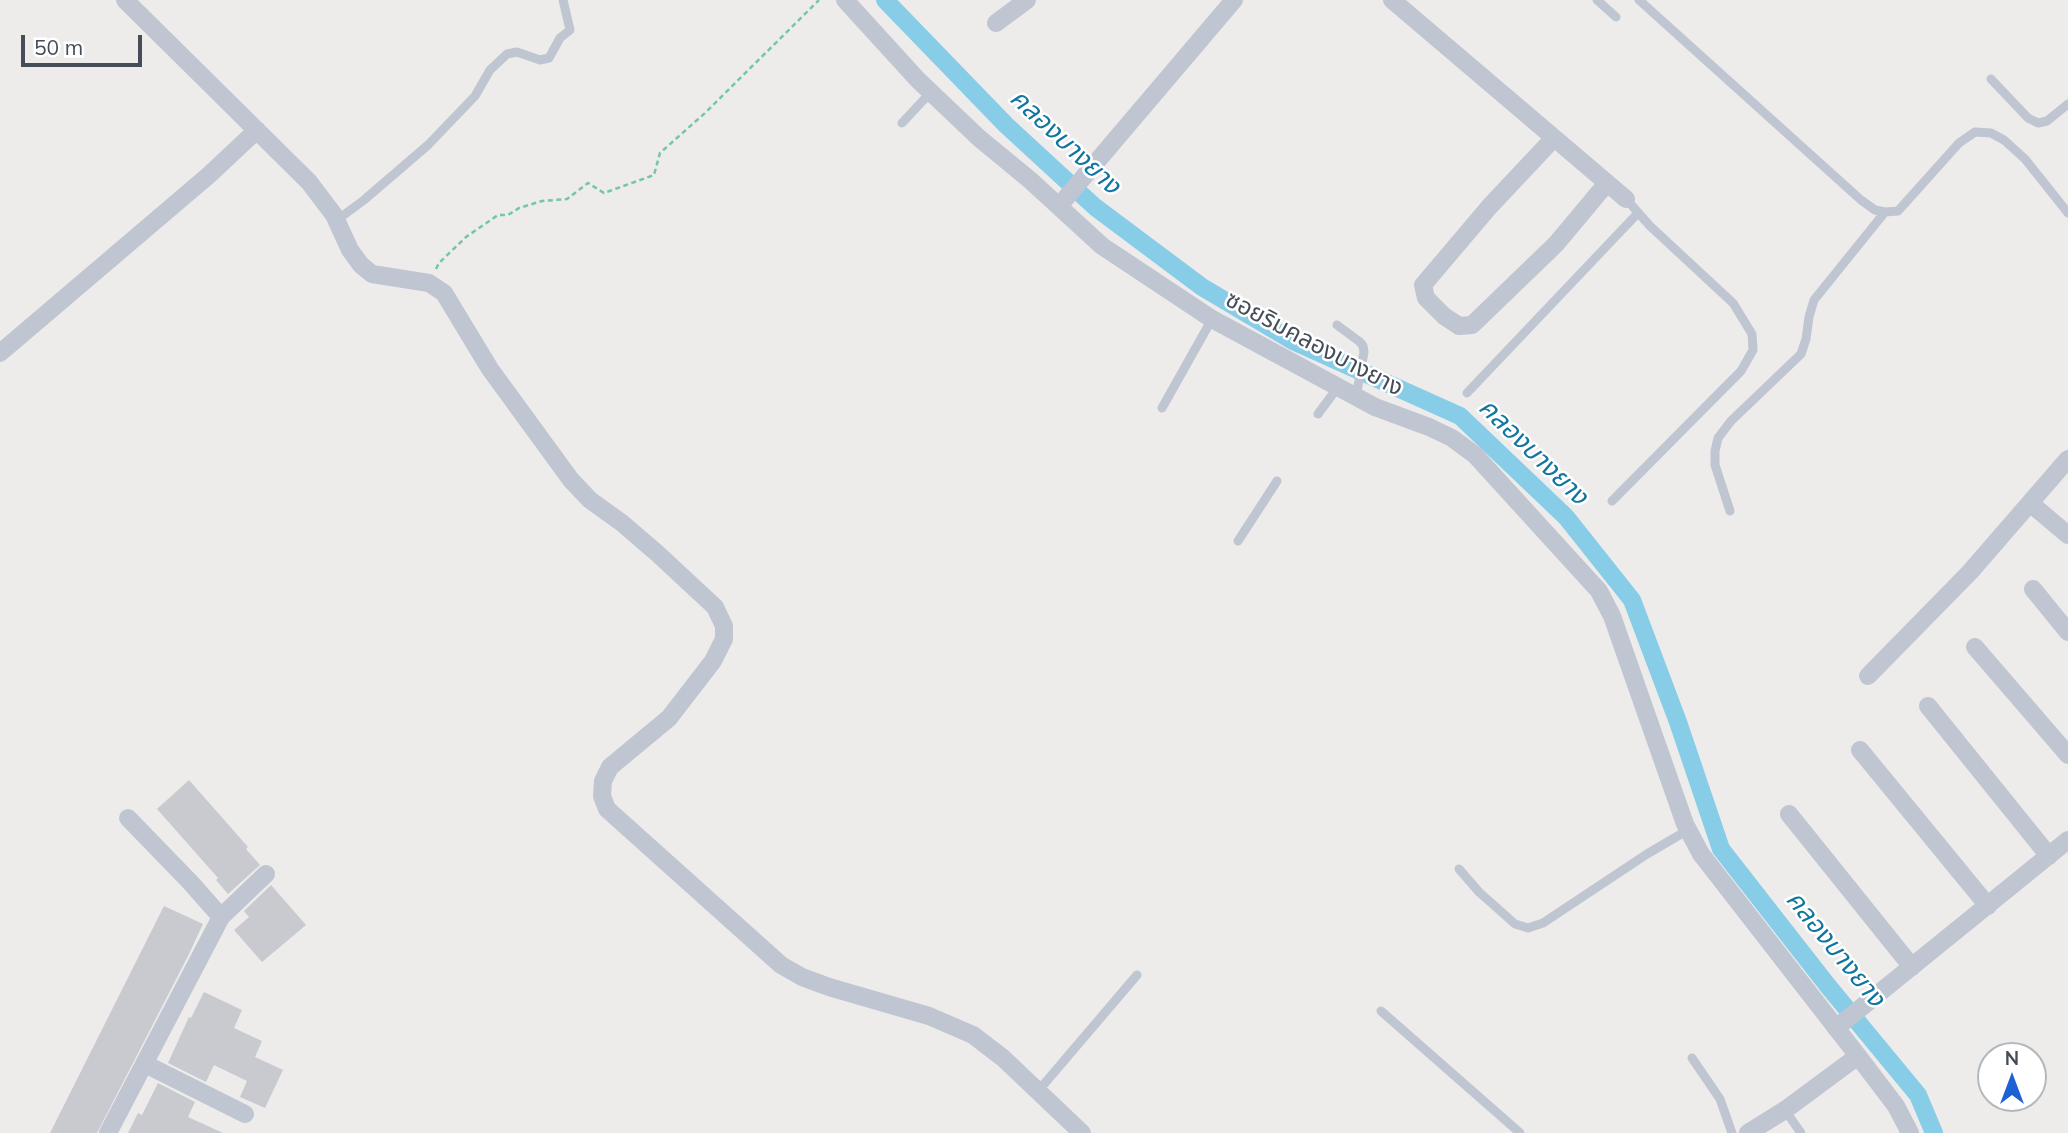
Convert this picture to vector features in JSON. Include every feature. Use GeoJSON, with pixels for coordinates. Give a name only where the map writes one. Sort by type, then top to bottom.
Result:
{"type":"FeatureCollection","features":[{"type":"Feature","properties":{"kind":"street"},"geometry":{"type":"LineString","coordinates":[[125,0],[309,182],[337,220],[350,250],[361,265],[372,274],[429,283],[444,293],[490,369],[571,480],[590,500],[638,537],[715,607],[724,626],[724,639],[713,661],[669,718],[610,767],[603,781],[602,796],[607,809],[781,965],[829,987],[929,1016],[972,1035],[1039,1090],[1082,1133]]}},
{"type":"Feature","properties":{"kind":"street","name":"ซอยริมคลองบางยาง"},"geometry":{"type":"LineString","coordinates":[[845,0],[931,92],[979,138],[1062,202],[1102,246],[1212,319],[1338,387],[1358,388],[1375,407],[1452,438],[1475,455],[1599,591],[1612,616],[1688,830],[1701,854],[1843,1022],[1858,1056],[1896,1106],[1910,1133]]}},
{"type":"Feature","properties":{"kind":"street"},"geometry":{"type":"LineString","coordinates":[[996,23],[1027,0]]}},
{"type":"Feature","properties":{"kind":"street"},"geometry":{"type":"LineString","coordinates":[[1062,202],[1232,0]]}},
{"type":"Feature","properties":{"kind":"street"},"geometry":{"type":"LineString","coordinates":[[1392,0],[1632,206]]}},
{"type":"Feature","properties":{"kind":"street"},"geometry":{"type":"LineString","coordinates":[[0,353],[209,175],[257,130]]}},
{"type":"Feature","properties":{"kind":"street"},"geometry":{"type":"LineString","coordinates":[[1554,138],[1490,206],[1423,285],[1426,298],[1444,316],[1459,326],[1472,325],[1556,244],[1607,183]]}},
{"type":"Feature","properties":{"kind":"street"},"geometry":{"type":"LineString","coordinates":[[1868,676],[1970,572],[2068,459]]}},
{"type":"Feature","properties":{"kind":"street"},"geometry":{"type":"LineString","coordinates":[[2029,503],[2068,535]]}},
{"type":"Feature","properties":{"kind":"street"},"geometry":{"type":"LineString","coordinates":[[2033,589],[2068,632]]}},
{"type":"Feature","properties":{"kind":"street"},"geometry":{"type":"LineString","coordinates":[[1975,648],[2068,755]]}},
{"type":"Feature","properties":{"kind":"street"},"geometry":{"type":"LineString","coordinates":[[1928,706],[2049,856]]}},
{"type":"Feature","properties":{"kind":"street"},"geometry":{"type":"LineString","coordinates":[[1860,750],[1988,906]]}},
{"type":"Feature","properties":{"kind":"street"},"geometry":{"type":"LineString","coordinates":[[1789,814],[1912,967]]}},
{"type":"Feature","properties":{"kind":"street"},"geometry":{"type":"LineString","coordinates":[[128,818],[221,918]]}},
{"type":"Feature","properties":{"kind":"street"},"geometry":{"type":"LineString","coordinates":[[1843,1022],[2068,841]]}},
{"type":"Feature","properties":{"kind":"street"},"geometry":{"type":"LineString","coordinates":[[108,1133],[211,932],[221,918],[266,874]]}},
{"type":"Feature","properties":{"kind":"street"},"geometry":{"type":"LineString","coordinates":[[1748,1133],[1858,1056]]}},
{"type":"Feature","properties":{"kind":"street"},"geometry":{"type":"LineString","coordinates":[[145,1064],[245,1114]]}},
{"type":"Feature","properties":{"kind":"lane"},"geometry":{"type":"LineString","coordinates":[[337,220],[428,145],[475,96],[490,70],[507,54],[517,52],[540,61],[549,58],[561,38],[570,30],[563,0]]}},
{"type":"Feature","properties":{"kind":"lane"},"geometry":{"type":"LineString","coordinates":[[1597,0],[1616,17]]}},
{"type":"Feature","properties":{"kind":"lane"},"geometry":{"type":"LineString","coordinates":[[1639,0],[1875,210],[1898,211],[1959,144],[1975,132],[1991,133],[2004,140],[2025,159],[2068,213]]}},
{"type":"Feature","properties":{"kind":"lane"},"geometry":{"type":"LineString","coordinates":[[1991,79],[2028,118],[2038,122],[2047,121],[2068,104]]}},
{"type":"Feature","properties":{"kind":"lane"},"geometry":{"type":"LineString","coordinates":[[902,123],[931,92]]}},
{"type":"Feature","properties":{"kind":"lane"},"geometry":{"type":"LineString","coordinates":[[1467,393],[1632,206],[1733,303],[1752,334],[1753,349],[1741,371],[1612,501]]}},
{"type":"Feature","properties":{"kind":"lane"},"geometry":{"type":"LineString","coordinates":[[1730,511],[1715,465],[1718,438],[1731,421],[1801,354],[1814,300],[1885,212]]}},
{"type":"Feature","properties":{"kind":"lane"},"geometry":{"type":"LineString","coordinates":[[1162,408],[1212,319]]}},
{"type":"Feature","properties":{"kind":"lane"},"geometry":{"type":"LineString","coordinates":[[1337,325],[1360,342],[1364,352],[1358,388]]}},
{"type":"Feature","properties":{"kind":"lane"},"geometry":{"type":"LineString","coordinates":[[1318,414],[1338,387]]}},
{"type":"Feature","properties":{"kind":"lane"},"geometry":{"type":"LineString","coordinates":[[1238,541],[1277,481]]}},
{"type":"Feature","properties":{"kind":"lane"},"geometry":{"type":"LineString","coordinates":[[1459,869],[1479,892],[1515,925],[1528,929],[1544,923],[1647,853],[1688,830]]}},
{"type":"Feature","properties":{"kind":"lane"},"geometry":{"type":"LineString","coordinates":[[1039,1090],[1137,975]]}},
{"type":"Feature","properties":{"kind":"lane"},"geometry":{"type":"LineString","coordinates":[[1381,1011],[1520,1133]]}},
{"type":"Feature","properties":{"kind":"lane"},"geometry":{"type":"LineString","coordinates":[[1692,1059],[1720,1099],[1732,1133]]}},
{"type":"Feature","properties":{"kind":"lane"},"geometry":{"type":"LineString","coordinates":[[1784,1110],[1801,1133]]}},
{"type":"Feature","properties":{"kind":"path"},"geometry":{"type":"LineString","coordinates":[[429,283],[439,263],[466,237],[498,215],[508,215],[519,208],[542,201],[567,199],[587,183],[604,193],[654,176],[660,153],[705,113],[819,0]]}},
{"type":"Feature","properties":{"kind":"building"},"geometry":{"type":"Polygon","coordinates":[[[189,780],[248,847],[246,849],[260,865],[228,894],[216,880],[218,878],[157,809],[189,780]]]}},
{"type":"Feature","properties":{"kind":"building"},"geometry":{"type":"Polygon","coordinates":[[[271,885],[306,925],[262,962],[234,930],[249,917],[244,911],[271,885]]]}},
{"type":"Feature","properties":{"kind":"building"},"geometry":{"type":"Polygon","coordinates":[[[164,906],[203,924],[188,956],[97,1133],[50,1133],[164,906]]]}},
{"type":"Feature","properties":{"kind":"building"},"geometry":{"type":"Polygon","coordinates":[[[204,992],[242,1010],[234,1028],[262,1041],[255,1057],[283,1070],[265,1108],[240,1097],[247,1081],[214,1065],[206,1082],[168,1063],[204,992]]]}},
{"type":"Feature","properties":{"kind":"building"},"geometry":{"type":"Polygon","coordinates":[[[158,1083],[195,1102],[188,1117],[223,1133],[128,1133],[138,1113],[142,1115],[158,1083]]]}},
{"type":"Feature","properties":{"kind":"waterway","name":"คลองบางยาง"},"geometry":{"type":"LineString","coordinates":[[885,0],[1006,125],[1095,207],[1202,287],[1293,341],[1460,416],[1566,517],[1632,600],[1678,722],[1721,849],[1828,986],[1918,1095],[1934,1133]]}}]}
